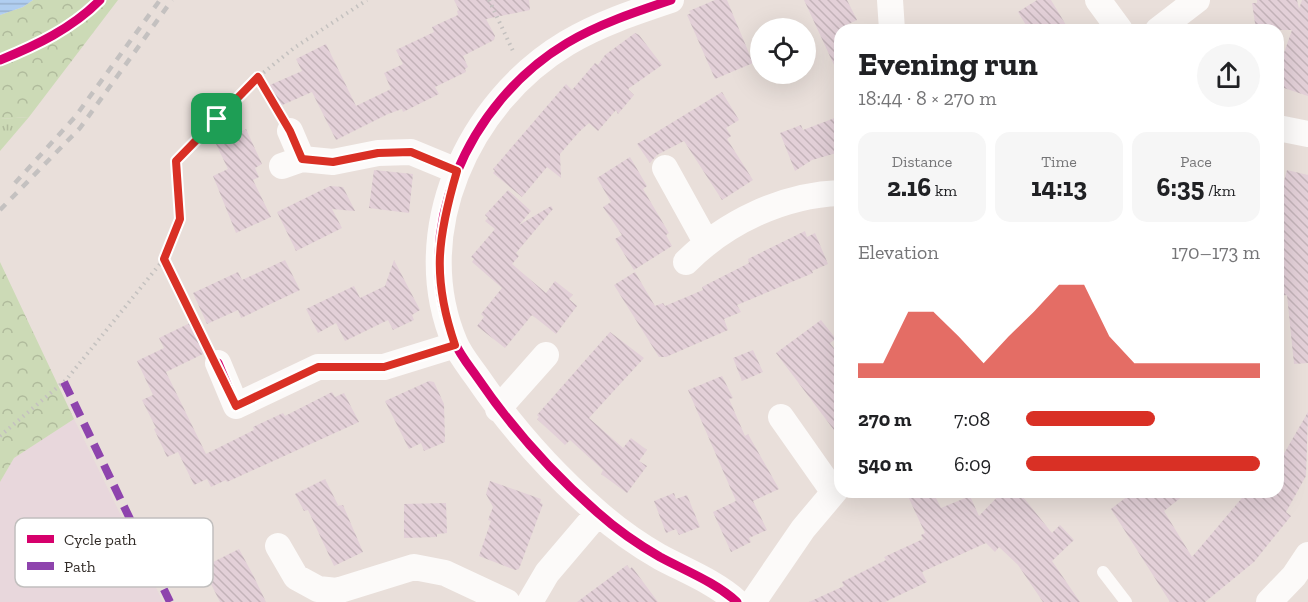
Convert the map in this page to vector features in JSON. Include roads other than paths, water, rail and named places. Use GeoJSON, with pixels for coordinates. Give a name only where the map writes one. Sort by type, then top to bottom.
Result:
{"type":"FeatureCollection","features":[{"type":"Feature","properties":{"kind":"street"},"geometry":{"type":"LineString","coordinates":[[671,0],[613,20],[566,44],[503,96],[473,135],[457,171],[443,217],[438,266],[443,308],[455,345],[498,409],[538,455],[598,513],[658,555],[723,590],[737,602]]}},
{"type":"Feature","properties":{"kind":"street"},"geometry":{"type":"LineString","coordinates":[[890,0],[892,24]]}},
{"type":"Feature","properties":{"kind":"street"},"geometry":{"type":"LineString","coordinates":[[1098,0],[1116,24]]}},
{"type":"Feature","properties":{"kind":"street"},"geometry":{"type":"LineString","coordinates":[[1166,24],[1197,0]]}},
{"type":"Feature","properties":{"kind":"street"},"geometry":{"type":"LineString","coordinates":[[1284,129],[1308,134]]}},
{"type":"Feature","properties":{"kind":"street"},"geometry":{"type":"LineString","coordinates":[[290,131],[292,163],[333,162],[378,153],[411,152],[457,171]]}},
{"type":"Feature","properties":{"kind":"street"},"geometry":{"type":"LineString","coordinates":[[665,168],[706,242]]}},
{"type":"Feature","properties":{"kind":"street"},"geometry":{"type":"LineString","coordinates":[[686,262],[706,242],[739,222],[783,203],[815,194],[834,193]]}},
{"type":"Feature","properties":{"kind":"street"},"geometry":{"type":"LineString","coordinates":[[218,363],[236,406],[318,367],[384,367],[455,345]]}},
{"type":"Feature","properties":{"kind":"street"},"geometry":{"type":"LineString","coordinates":[[498,409],[546,355]]}},
{"type":"Feature","properties":{"kind":"street"},"geometry":{"type":"LineString","coordinates":[[781,417],[834,485]]}},
{"type":"Feature","properties":{"kind":"street"},"geometry":{"type":"LineString","coordinates":[[753,602],[834,491]]}},
{"type":"Feature","properties":{"kind":"street"},"geometry":{"type":"LineString","coordinates":[[530,602],[547,573],[598,513]]}},
{"type":"Feature","properties":{"kind":"street"},"geometry":{"type":"LineString","coordinates":[[278,546],[296,577],[316,596],[414,567],[445,573],[507,602]]}},
{"type":"Feature","properties":{"kind":"street"},"geometry":{"type":"LineString","coordinates":[[1269,602],[1294,576],[1308,555]]}},
{"type":"Feature","properties":{"kind":"lane"},"geometry":{"type":"LineString","coordinates":[[1103,572],[1126,602]]}},
{"type":"Feature","properties":{"kind":"water"},"geometry":{"type":"Polygon","coordinates":[[[0,0],[33,0],[23,7],[0,15],[0,0]]]}},
{"type":"Feature","properties":{"kind":"railway"},"geometry":{"type":"LineString","coordinates":[[15,183],[75,117],[160,0]]}},
{"type":"Feature","properties":{"kind":"railway"},"geometry":{"type":"LineString","coordinates":[[0,210],[80,128],[172,0]]}}]}
